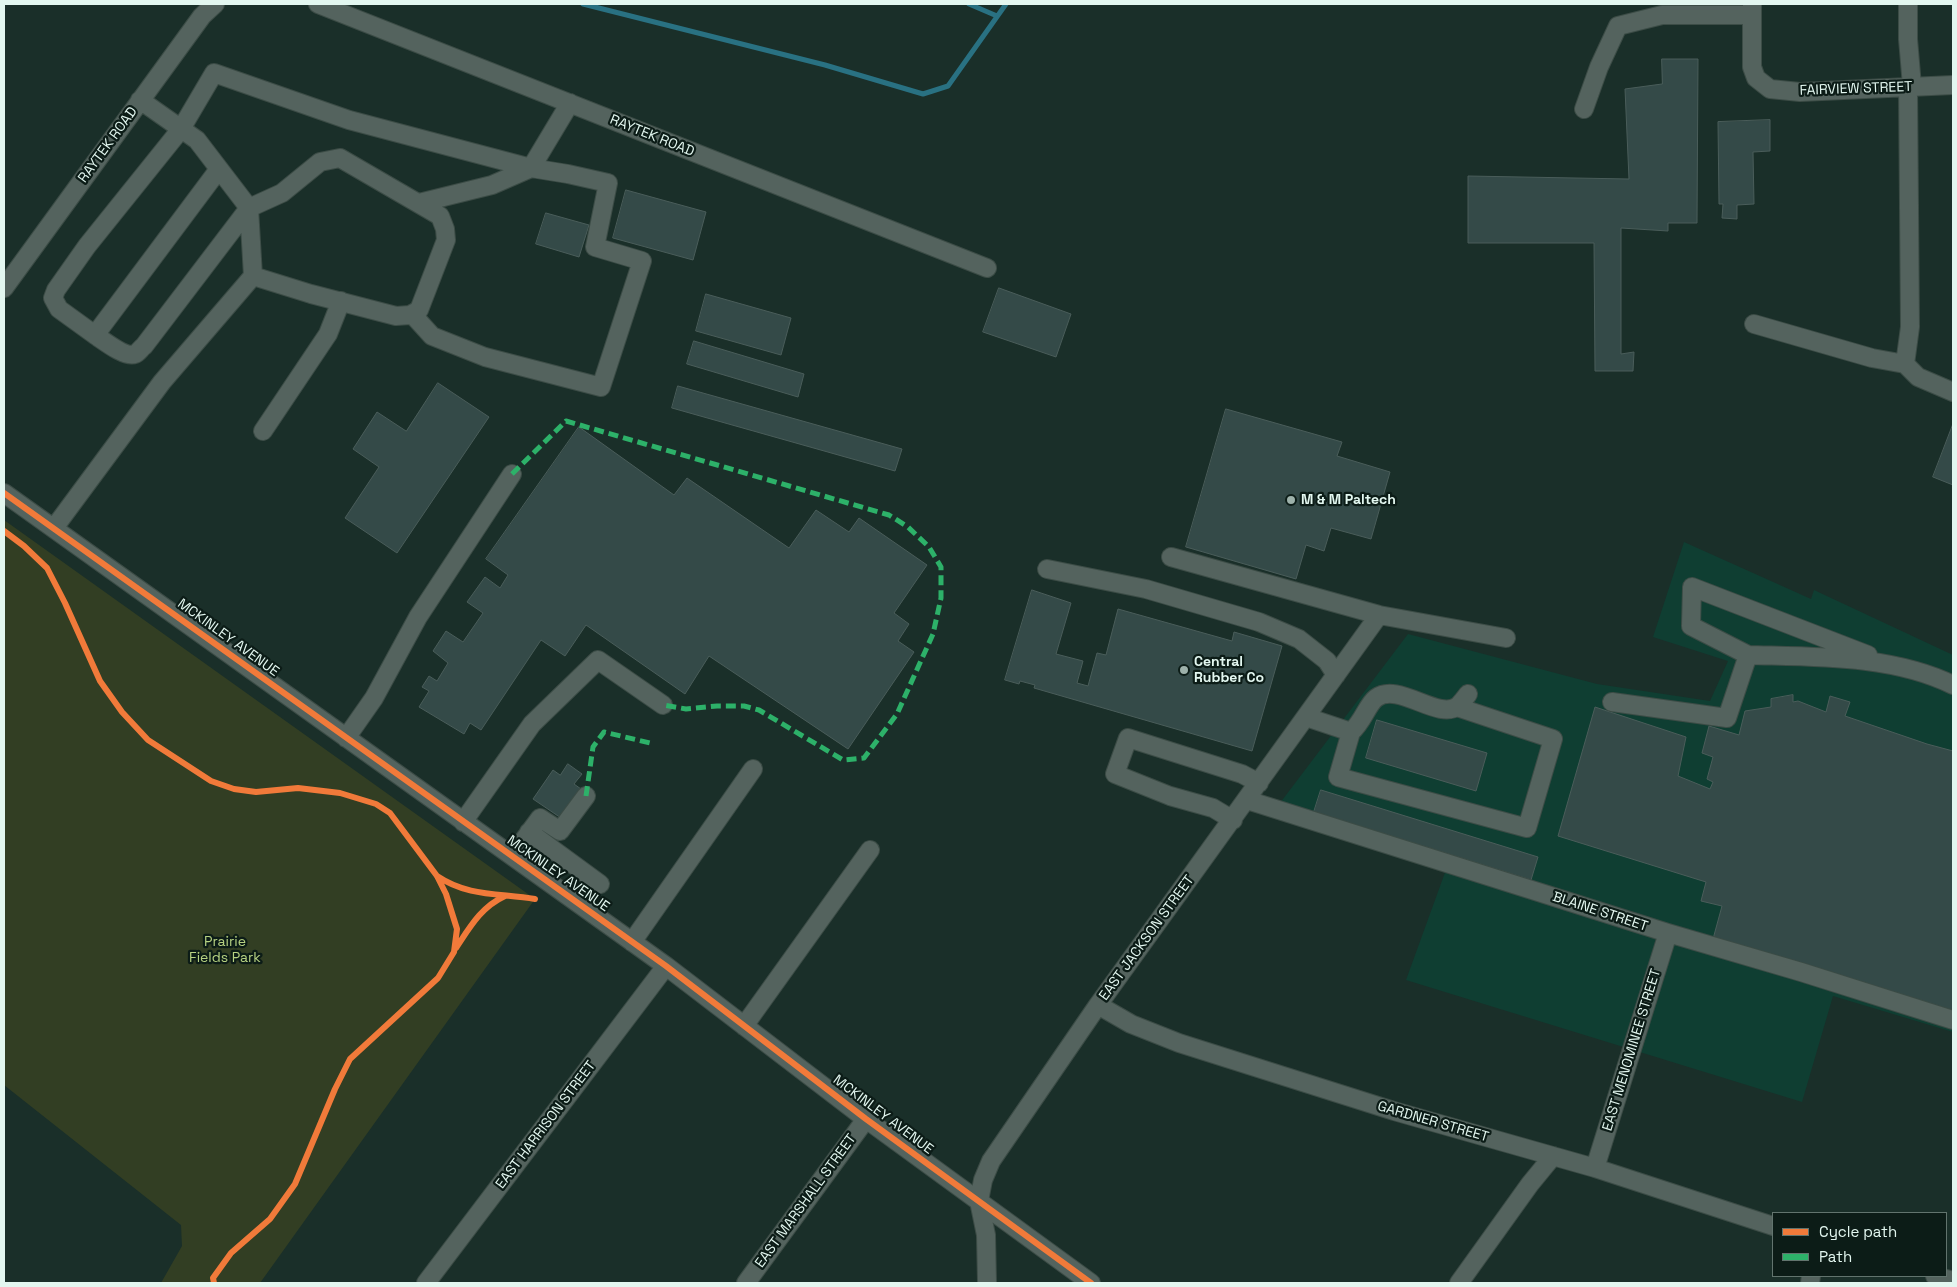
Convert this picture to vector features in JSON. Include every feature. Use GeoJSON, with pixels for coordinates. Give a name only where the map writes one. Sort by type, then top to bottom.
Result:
{"type":"FeatureCollection","features":[{"type":"Feature","properties":{"kind":"street","name":"RAYTEK ROAD"},"geometry":{"type":"LineString","coordinates":[[4,288],[202,16],[215,4]]}},
{"type":"Feature","properties":{"kind":"street","name":"RAYTEK ROAD"},"geometry":{"type":"LineString","coordinates":[[318,4],[987,268]]}},
{"type":"Feature","properties":{"kind":"street"},"geometry":{"type":"LineString","coordinates":[[1905,364],[1910,328],[1908,4]]}},
{"type":"Feature","properties":{"kind":"street"},"geometry":{"type":"LineString","coordinates":[[1584,109],[1599,68],[1618,26],[1662,15],[1752,10]]}},
{"type":"Feature","properties":{"kind":"street","name":"FAIRVIEW STREET"},"geometry":{"type":"LineString","coordinates":[[1752,10],[1752,67],[1756,78],[1770,89],[1800,92],[1910,86],[1953,86]]}},
{"type":"Feature","properties":{"kind":"street"},"geometry":{"type":"LineString","coordinates":[[253,276],[396,316],[412,314],[419,310],[446,240],[446,229],[440,216],[340,158],[320,162],[282,193],[249,208],[144,346],[135,354],[129,355],[121,352],[95,335],[59,308],[53,298],[56,290],[86,246],[181,129],[214,73],[349,120],[531,168],[608,183],[594,247],[642,261],[601,388],[485,357],[432,336],[412,314]]}},
{"type":"Feature","properties":{"kind":"street"},"geometry":{"type":"LineString","coordinates":[[54,528],[162,382],[253,276],[249,208],[197,140],[140,100]]}},
{"type":"Feature","properties":{"kind":"street"},"geometry":{"type":"LineString","coordinates":[[419,203],[492,185],[531,168],[570,103]]}},
{"type":"Feature","properties":{"kind":"street"},"geometry":{"type":"LineString","coordinates":[[95,335],[219,170]]}},
{"type":"Feature","properties":{"kind":"street"},"geometry":{"type":"LineString","coordinates":[[263,431],[328,334],[341,302]]}},
{"type":"Feature","properties":{"kind":"street"},"geometry":{"type":"LineString","coordinates":[[1754,324],[1872,358],[1905,364],[1918,377],[1953,392]]}},
{"type":"Feature","properties":{"kind":"street"},"geometry":{"type":"LineString","coordinates":[[346,738],[374,698],[418,617],[512,474]]}},
{"type":"Feature","properties":{"kind":"street","name":"MCKINLEY AVENUE"},"geometry":{"type":"LineString","coordinates":[[4,493],[666,966],[866,1119],[1091,1283]]}},
{"type":"Feature","properties":{"kind":"street"},"geometry":{"type":"LineString","coordinates":[[1171,557],[1379,615],[1506,638]]}},
{"type":"Feature","properties":{"kind":"street"},"geometry":{"type":"LineString","coordinates":[[1047,569],[1146,589],[1258,622],[1299,639],[1327,661],[1336,675]]}},
{"type":"Feature","properties":{"kind":"street"},"geometry":{"type":"LineString","coordinates":[[1902,668],[1838,658],[1748,655],[1691,626],[1692,587],[1902,668],[1953,685]]}},
{"type":"Feature","properties":{"kind":"street","name":"EAST JACKSON STREET"},"geometry":{"type":"LineString","coordinates":[[987,1283],[986,1235],[979,1201],[983,1180],[990,1161],[1098,1005],[1379,615]]}},
{"type":"Feature","properties":{"kind":"street"},"geometry":{"type":"LineString","coordinates":[[1612,702],[1727,718],[1748,655]]}},
{"type":"Feature","properties":{"kind":"street"},"geometry":{"type":"LineString","coordinates":[[463,822],[532,724],[598,660],[663,705]]}},
{"type":"Feature","properties":{"kind":"street"},"geometry":{"type":"LineString","coordinates":[[1390,693],[1446,710],[1462,700],[1553,739],[1527,828],[1338,777],[1351,732],[1358,726],[1376,698],[1390,693]]}},
{"type":"Feature","properties":{"kind":"street"},"geometry":{"type":"LineString","coordinates":[[1306,717],[1351,732]]}},
{"type":"Feature","properties":{"kind":"street"},"geometry":{"type":"LineString","coordinates":[[1232,820],[1213,808],[1170,796],[1115,774],[1128,738],[1242,774],[1259,784]]}},
{"type":"Feature","properties":{"kind":"street"},"geometry":{"type":"LineString","coordinates":[[632,942],[753,769]]}},
{"type":"Feature","properties":{"kind":"street"},"geometry":{"type":"LineString","coordinates":[[512,856],[540,818],[560,831],[586,796]]}},
{"type":"Feature","properties":{"kind":"street","name":"BLAINE STREET"},"geometry":{"type":"LineString","coordinates":[[1247,800],[1668,933],[1801,972],[1953,1020]]}},
{"type":"Feature","properties":{"kind":"street"},"geometry":{"type":"LineString","coordinates":[[530,832],[600,884]]}},
{"type":"Feature","properties":{"kind":"street"},"geometry":{"type":"LineString","coordinates":[[744,1026],[870,850]]}},
{"type":"Feature","properties":{"kind":"street","name":"EAST MENOMINEE STREET"},"geometry":{"type":"LineString","coordinates":[[1595,1168],[1668,933]]}},
{"type":"Feature","properties":{"kind":"street","name":"EAST HARRISON STREET"},"geometry":{"type":"LineString","coordinates":[[426,1283],[666,966]]}},
{"type":"Feature","properties":{"kind":"street","name":"GARDNER STREET"},"geometry":{"type":"LineString","coordinates":[[1098,1005],[1130,1024],[1179,1044],[1394,1111],[1595,1168],[1772,1226]]}},
{"type":"Feature","properties":{"kind":"street","name":"EAST MARSHALL STREET"},"geometry":{"type":"LineString","coordinates":[[746,1283],[866,1119]]}},
{"type":"Feature","properties":{"kind":"street"},"geometry":{"type":"LineString","coordinates":[[1458,1283],[1530,1184],[1553,1156]]}},
{"type":"Feature","properties":{"kind":"street"},"geometry":{"type":"LineString","coordinates":[[1939,1277],[1953,1281]]}},
{"type":"Feature","properties":{"kind":"shaded area"},"geometry":{"type":"Polygon","coordinates":[[[1684,542],[1811,599],[1814,590],[1953,655],[1953,1032],[1833,996],[1802,1102],[1406,980],[1451,856],[1280,803],[1408,634],[1597,684],[1710,701],[1728,661],[1653,637],[1684,542]]]}},
{"type":"Feature","properties":{"kind":"green space","name":"Prairie Fields Park"},"geometry":{"type":"Polygon","coordinates":[[[4,520],[535,899],[260,1283],[161,1283],[182,1246],[181,1225],[4,1085],[4,520]]]}},
{"type":"Feature","properties":{"kind":"building"},"geometry":{"type":"Polygon","coordinates":[[[1662,59],[1698,59],[1697,223],[1668,223],[1668,231],[1621,228],[1621,354],[1634,352],[1633,371],[1595,371],[1594,243],[1468,243],[1468,176],[1629,179],[1625,89],[1662,84],[1662,59]]]}},
{"type":"Feature","properties":{"kind":"building"},"geometry":{"type":"Polygon","coordinates":[[[1770,120],[1770,151],[1753,152],[1754,204],[1737,205],[1737,219],[1722,218],[1723,204],[1719,204],[1718,122],[1770,120]]]}},
{"type":"Feature","properties":{"kind":"building"},"geometry":{"type":"Polygon","coordinates":[[[626,190],[706,212],[693,260],[613,238],[626,190]]]}},
{"type":"Feature","properties":{"kind":"building"},"geometry":{"type":"Polygon","coordinates":[[[546,213],[589,225],[579,257],[536,244],[546,213]]]}},
{"type":"Feature","properties":{"kind":"building"},"geometry":{"type":"Polygon","coordinates":[[[999,288],[1071,314],[1056,357],[983,332],[999,288]]]}},
{"type":"Feature","properties":{"kind":"building"},"geometry":{"type":"Polygon","coordinates":[[[706,294],[791,318],[781,355],[696,331],[706,294]]]}},
{"type":"Feature","properties":{"kind":"building"},"geometry":{"type":"Polygon","coordinates":[[[694,341],[804,374],[798,397],[687,364],[694,341]]]}},
{"type":"Feature","properties":{"kind":"building"},"geometry":{"type":"Polygon","coordinates":[[[438,383],[489,417],[397,553],[345,518],[379,467],[353,449],[377,412],[406,431],[438,383]]]}},
{"type":"Feature","properties":{"kind":"building"},"geometry":{"type":"Polygon","coordinates":[[[678,386],[902,449],[895,471],[672,408],[678,386]]]}},
{"type":"Feature","properties":{"kind":"building","name":"M & M Paltech"},"geometry":{"type":"Polygon","coordinates":[[[1226,409],[1342,442],[1337,456],[1390,472],[1371,539],[1331,528],[1324,551],[1306,545],[1296,579],[1186,547],[1226,409]]]}},
{"type":"Feature","properties":{"kind":"building"},"geometry":{"type":"Polygon","coordinates":[[[1953,424],[1953,485],[1933,477],[1953,424]]]}},
{"type":"Feature","properties":{"kind":"building"},"geometry":{"type":"Polygon","coordinates":[[[579,427],[674,495],[687,478],[789,548],[816,510],[849,532],[859,518],[927,565],[894,613],[909,624],[898,641],[914,652],[848,749],[709,656],[685,694],[586,625],[565,656],[541,640],[481,730],[470,723],[464,734],[419,707],[429,691],[422,687],[429,676],[437,681],[448,663],[433,651],[446,631],[463,642],[483,613],[467,602],[485,577],[500,588],[508,575],[486,559],[579,427]]]}},
{"type":"Feature","properties":{"kind":"building","name":"Central Rubber Co"},"geometry":{"type":"Polygon","coordinates":[[[1032,590],[1071,603],[1056,654],[1083,661],[1077,683],[1088,686],[1097,653],[1106,655],[1118,609],[1232,641],[1234,632],[1282,646],[1252,751],[1034,688],[1035,685],[1020,681],[1019,684],[1005,680],[1032,590]]]}},
{"type":"Feature","properties":{"kind":"building"},"geometry":{"type":"Polygon","coordinates":[[[1793,695],[1793,702],[1798,701],[1826,712],[1830,696],[1850,702],[1845,716],[1953,751],[1953,1012],[1713,939],[1722,906],[1701,901],[1706,882],[1558,836],[1595,707],[1686,737],[1678,776],[1710,789],[1713,782],[1707,779],[1713,757],[1702,753],[1709,726],[1739,735],[1745,711],[1771,707],[1771,699],[1793,695]]]}},
{"type":"Feature","properties":{"kind":"building"},"geometry":{"type":"Polygon","coordinates":[[[1377,720],[1487,753],[1476,791],[1366,758],[1377,720]]]}},
{"type":"Feature","properties":{"kind":"building"},"geometry":{"type":"Polygon","coordinates":[[[568,764],[582,774],[574,784],[581,789],[561,818],[533,799],[553,770],[560,775],[568,764]]]}},
{"type":"Feature","properties":{"kind":"building"},"geometry":{"type":"Polygon","coordinates":[[[1321,790],[1538,857],[1531,880],[1314,812],[1321,790]]]}},
{"type":"Feature","properties":{"kind":"waterway"},"geometry":{"type":"LineString","coordinates":[[583,4],[825,65],[923,94],[948,86],[1006,4]]}},
{"type":"Feature","properties":{"kind":"waterway"},"geometry":{"type":"LineString","coordinates":[[969,4],[997,16]]}},
{"type":"Feature","properties":{"kind":"marked path"},"geometry":{"type":"LineString","coordinates":[[512,474],[566,421],[889,515],[908,527],[929,547],[941,567],[941,598],[933,634],[897,714],[864,758],[843,760],[759,710],[744,706],[686,709],[663,705]]}},
{"type":"Feature","properties":{"kind":"marked path"},"geometry":{"type":"LineString","coordinates":[[586,796],[593,747],[604,732],[650,743]]}},
{"type":"Feature","properties":{"kind":"cycle path"},"geometry":{"type":"LineString","coordinates":[[4,493],[666,966],[866,1119],[1091,1283]]}},
{"type":"Feature","properties":{"kind":"cycle path"},"geometry":{"type":"LineString","coordinates":[[4,531],[24,546],[47,568],[100,681],[122,712],[148,740],[211,781],[234,789],[256,792],[298,788],[340,793],[376,804],[390,813],[437,876],[446,894],[457,929],[454,952],[438,978],[350,1059],[335,1089],[295,1184],[270,1219],[231,1253],[213,1278],[214,1283]]}},
{"type":"Feature","properties":{"kind":"cycle path"},"geometry":{"type":"LineString","coordinates":[[437,876],[460,888],[472,891],[535,899]]}},
{"type":"Feature","properties":{"kind":"cycle path"},"geometry":{"type":"LineString","coordinates":[[456,948],[471,925],[483,912],[505,896]]}},
{"type":"Feature","properties":{"kind":"place","name":"M & M Paltech"},"geometry":{"type":"Point","coordinates":[1291,500]}},
{"type":"Feature","properties":{"kind":"place","name":"Central Rubber Co"},"geometry":{"type":"Point","coordinates":[1184,670]}}]}
